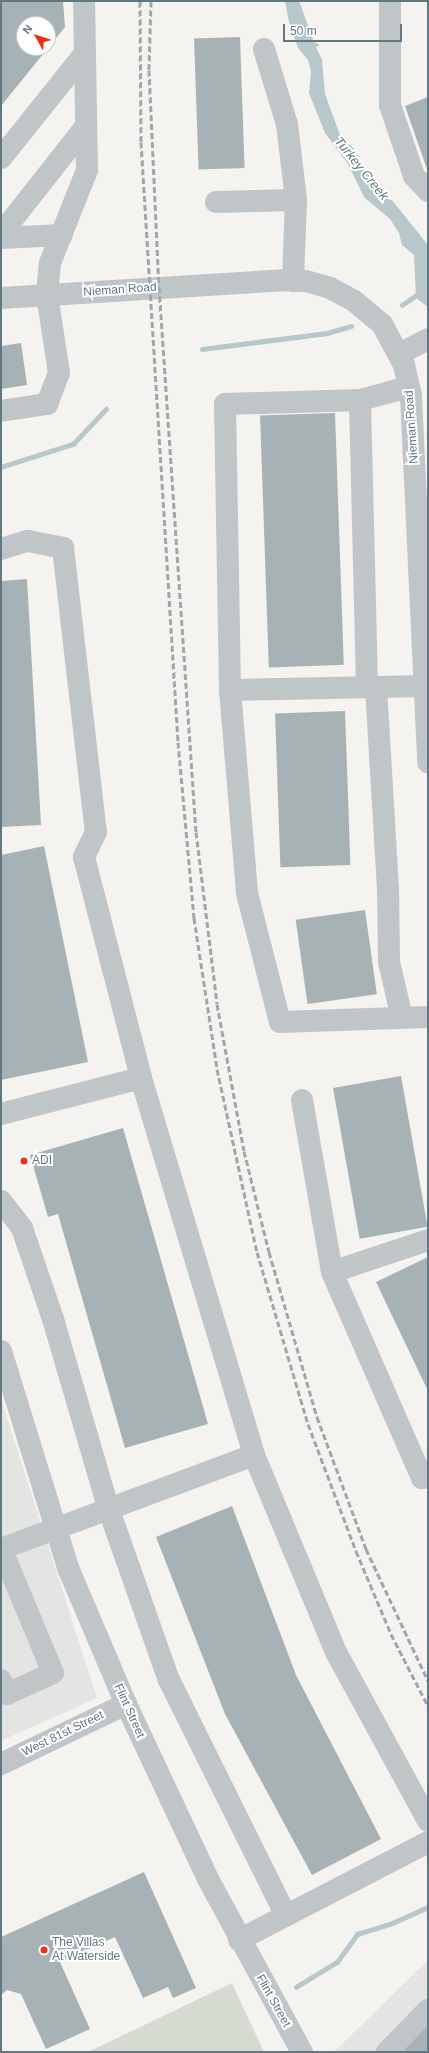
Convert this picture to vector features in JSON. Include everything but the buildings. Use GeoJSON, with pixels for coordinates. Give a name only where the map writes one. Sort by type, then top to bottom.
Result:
{"type":"FeatureCollection","features":[{"type":"Feature","properties":{"kind":"street"},"geometry":{"type":"LineString","coordinates":[[1,411],[47,404],[59,374],[47,295],[50,263],[87,170],[84,1]]}},
{"type":"Feature","properties":{"kind":"street"},"geometry":{"type":"LineString","coordinates":[[390,1],[390,106],[414,176],[428,191]]}},
{"type":"Feature","properties":{"kind":"street"},"geometry":{"type":"LineString","coordinates":[[264,49],[287,124],[296,200],[293,281]]}},
{"type":"Feature","properties":{"kind":"street"},"geometry":{"type":"LineString","coordinates":[[1,158],[85,53]]}},
{"type":"Feature","properties":{"kind":"street"},"geometry":{"type":"LineString","coordinates":[[1,234],[86,126]]}},
{"type":"Feature","properties":{"kind":"street"},"geometry":{"type":"LineString","coordinates":[[216,202],[296,200]]}},
{"type":"Feature","properties":{"kind":"street"},"geometry":{"type":"LineString","coordinates":[[1,238],[62,235]]}},
{"type":"Feature","properties":{"kind":"street","name":"Nieman Road"},"geometry":{"type":"LineString","coordinates":[[1,298],[293,281],[330,288],[359,305],[382,324],[399,354],[409,387],[428,763]]}},
{"type":"Feature","properties":{"kind":"street"},"geometry":{"type":"LineString","coordinates":[[399,354],[428,339]]}},
{"type":"Feature","properties":{"kind":"street"},"geometry":{"type":"LineString","coordinates":[[409,387],[360,400],[225,404],[230,690],[247,893],[280,1022],[428,1017]]}},
{"type":"Feature","properties":{"kind":"street"},"geometry":{"type":"LineString","coordinates":[[360,400],[371,687],[388,889],[389,962],[402,1018]]}},
{"type":"Feature","properties":{"kind":"street"},"geometry":{"type":"LineString","coordinates":[[1,549],[28,541],[63,548],[96,832],[84,857],[141,1078],[254,1455],[337,1654],[428,1821]]}},
{"type":"Feature","properties":{"kind":"street"},"geometry":{"type":"LineString","coordinates":[[230,690],[425,686]]}},
{"type":"Feature","properties":{"kind":"street"},"geometry":{"type":"LineString","coordinates":[[1,1114],[141,1078]]}},
{"type":"Feature","properties":{"kind":"street"},"geometry":{"type":"LineString","coordinates":[[302,1100],[332,1272],[422,1478],[428,1475]]}},
{"type":"Feature","properties":{"kind":"street"},"geometry":{"type":"LineString","coordinates":[[1,1201],[22,1228],[53,1319],[109,1510],[169,1680],[286,1916]]}},
{"type":"Feature","properties":{"kind":"street"},"geometry":{"type":"LineString","coordinates":[[332,1272],[428,1240]]}},
{"type":"Feature","properties":{"kind":"street","name":"Flint Street"},"geometry":{"type":"LineString","coordinates":[[1,1351],[56,1530],[70,1570],[126,1704],[240,1940],[302,2052]]}},
{"type":"Feature","properties":{"kind":"street"},"geometry":{"type":"LineString","coordinates":[[1,1680],[7,1694],[53,1673],[1,1549],[56,1530],[254,1455]]}},
{"type":"Feature","properties":{"kind":"street","name":"West 81st Street"},"geometry":{"type":"LineString","coordinates":[[1,1764],[126,1704]]}},
{"type":"Feature","properties":{"kind":"street"},"geometry":{"type":"LineString","coordinates":[[240,1940],[428,1842]]}},
{"type":"Feature","properties":{"kind":"street"},"geometry":{"type":"LineString","coordinates":[[387,2052],[428,2010]]}},
{"type":"Feature","properties":{"kind":"shaded area"},"geometry":{"type":"Polygon","coordinates":[[[1,1399],[97,1698],[1,1741],[1,1399]]]}},
{"type":"Feature","properties":{"kind":"shaded area"},"geometry":{"type":"Polygon","coordinates":[[[428,1960],[428,2052],[334,2052],[428,1960]]]}},
{"type":"Feature","properties":{"kind":"shaded area"},"geometry":{"type":"Polygon","coordinates":[[[232,1983],[264,2052],[88,2052],[232,1983]]]}},
{"type":"Feature","properties":{"kind":"water","name":"Turkey Creek"},"geometry":{"type":"Polygon","coordinates":[[[285,1],[299,1],[314,42],[320,45],[316,47],[322,60],[325,94],[340,135],[354,149],[362,163],[428,245],[428,307],[416,298],[414,255],[402,245],[399,233],[390,219],[364,197],[348,164],[325,133],[309,93],[311,71],[308,60],[298,48],[289,22],[285,1]]]}},
{"type":"Feature","properties":{"kind":"waterway"},"geometry":{"type":"LineString","coordinates":[[402,305],[428,287]]}},
{"type":"Feature","properties":{"kind":"waterway"},"geometry":{"type":"LineString","coordinates":[[202,349],[327,333],[351,326]]}},
{"type":"Feature","properties":{"kind":"waterway"},"geometry":{"type":"LineString","coordinates":[[1,467],[73,444],[106,409]]}},
{"type":"Feature","properties":{"kind":"waterway"},"geometry":{"type":"LineString","coordinates":[[296,1987],[337,1962],[357,1934],[390,1924],[428,1907]]}},
{"type":"Feature","properties":{"kind":"railway"},"geometry":{"type":"LineString","coordinates":[[140,1],[141,142],[178,742],[194,918],[217,1069],[257,1252],[308,1424],[356,1551],[391,1634],[428,1706]]}},
{"type":"Feature","properties":{"kind":"railway"},"geometry":{"type":"LineString","coordinates":[[151,1],[149,70],[159,287],[196,832],[217,1004],[244,1151],[269,1252],[317,1417],[366,1549],[428,1681]]}},
{"type":"Feature","properties":{"kind":"place","name":"ADI"},"geometry":{"type":"Point","coordinates":[24,1161]}},
{"type":"Feature","properties":{"kind":"place","name":"The Villas At Waterside"},"geometry":{"type":"Point","coordinates":[44,1950]}}]}
